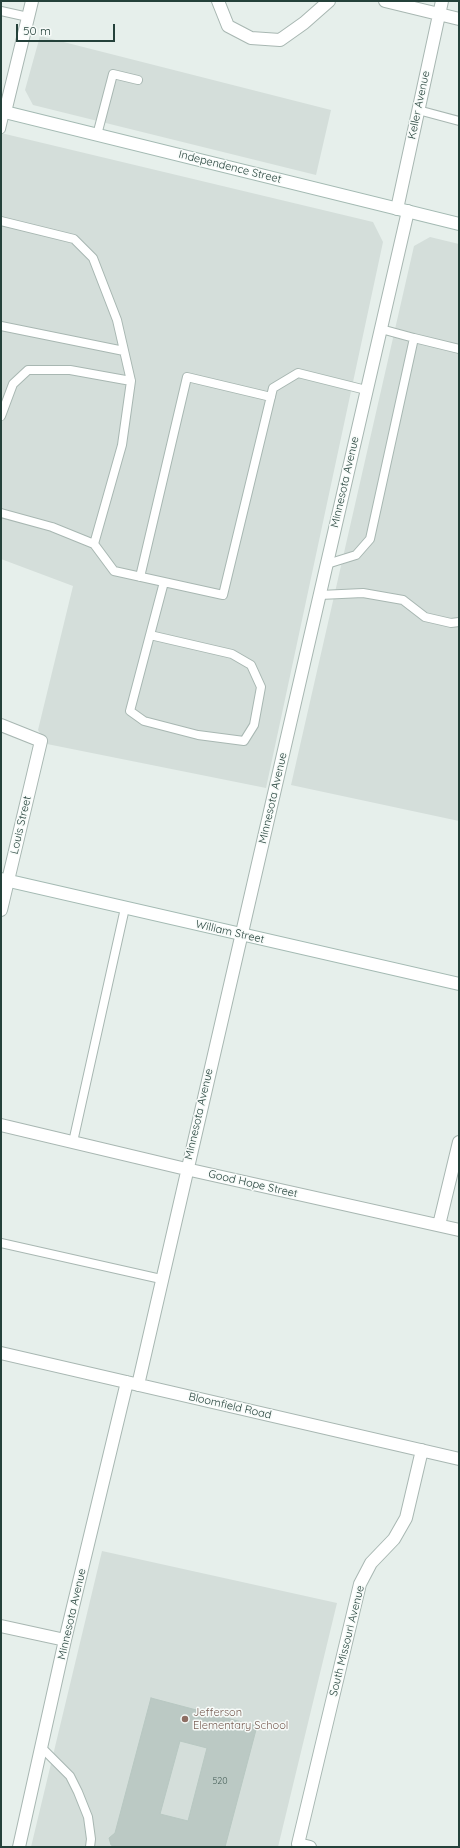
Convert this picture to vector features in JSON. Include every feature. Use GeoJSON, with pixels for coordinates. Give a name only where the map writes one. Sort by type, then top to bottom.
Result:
{"type":"FeatureCollection","features":[{"type":"Feature","properties":{"kind":"street"},"geometry":{"type":"LineString","coordinates":[[3,111],[32,1]]}},
{"type":"Feature","properties":{"kind":"street"},"geometry":{"type":"LineString","coordinates":[[218,1],[228,26],[251,38],[280,40],[304,23],[328,1]]}},
{"type":"Feature","properties":{"kind":"street"},"geometry":{"type":"LineString","coordinates":[[385,1],[459,19]]}},
{"type":"Feature","properties":{"kind":"street","name":"Keller Avenue"},"geometry":{"type":"LineString","coordinates":[[402,210],[418,110],[442,1]]}},
{"type":"Feature","properties":{"kind":"street","name":"Independence Street"},"geometry":{"type":"LineString","coordinates":[[3,111],[459,224]]}},
{"type":"Feature","properties":{"kind":"street","name":"Minnesota Avenue"},"geometry":{"type":"LineString","coordinates":[[19,1847],[65,1640],[132,1383],[161,1279],[242,934],[381,329],[402,210]]}},
{"type":"Feature","properties":{"kind":"street","name":"Louis Street"},"geometry":{"type":"LineString","coordinates":[[1,725],[41,741],[4,880],[1,910]]}},
{"type":"Feature","properties":{"kind":"street","name":"William Street"},"geometry":{"type":"LineString","coordinates":[[4,880],[459,984]]}},
{"type":"Feature","properties":{"kind":"street","name":"Good Hope Street"},"geometry":{"type":"LineString","coordinates":[[1,1125],[186,1169],[459,1230]]}},
{"type":"Feature","properties":{"kind":"street"},"geometry":{"type":"LineString","coordinates":[[439,1225],[459,1142]]}},
{"type":"Feature","properties":{"kind":"street","name":"Bloomfield Road"},"geometry":{"type":"LineString","coordinates":[[1,1353],[459,1459]]}},
{"type":"Feature","properties":{"kind":"street","name":"South Missouri Avenue"},"geometry":{"type":"LineString","coordinates":[[297,1846],[360,1584],[371,1562],[394,1539],[406,1518],[422,1450]]}},
{"type":"Feature","properties":{"kind":"street"},"geometry":{"type":"LineString","coordinates":[[1,1626],[65,1640]]}},
{"type":"Feature","properties":{"kind":"street"},"geometry":{"type":"LineString","coordinates":[[297,1846],[310,1847]]}},
{"type":"Feature","properties":{"kind":"lane"},"geometry":{"type":"LineString","coordinates":[[1,11],[28,17]]}},
{"type":"Feature","properties":{"kind":"lane"},"geometry":{"type":"LineString","coordinates":[[97,135],[113,74],[138,80]]}},
{"type":"Feature","properties":{"kind":"lane"},"geometry":{"type":"LineString","coordinates":[[418,110],[459,121]]}},
{"type":"Feature","properties":{"kind":"lane"},"geometry":{"type":"LineString","coordinates":[[1,129],[3,111]]}},
{"type":"Feature","properties":{"kind":"lane"},"geometry":{"type":"LineString","coordinates":[[1,221],[74,239],[93,258],[117,320],[131,381],[122,445],[94,544]]}},
{"type":"Feature","properties":{"kind":"lane"},"geometry":{"type":"LineString","coordinates":[[1,326],[124,351]]}},
{"type":"Feature","properties":{"kind":"lane"},"geometry":{"type":"LineString","coordinates":[[381,329],[459,349]]}},
{"type":"Feature","properties":{"kind":"lane"},"geometry":{"type":"LineString","coordinates":[[327,564],[356,555],[370,539],[414,338]]}},
{"type":"Feature","properties":{"kind":"lane"},"geometry":{"type":"LineString","coordinates":[[1,416],[13,384],[28,370],[70,370],[131,381]]}},
{"type":"Feature","properties":{"kind":"lane"},"geometry":{"type":"LineString","coordinates":[[1,513],[52,527],[94,544],[114,571],[223,595],[273,388],[298,373],[366,390]]}},
{"type":"Feature","properties":{"kind":"lane"},"geometry":{"type":"LineString","coordinates":[[140,577],[187,377],[271,397]]}},
{"type":"Feature","properties":{"kind":"lane"},"geometry":{"type":"LineString","coordinates":[[150,636],[232,654],[251,665],[261,687],[254,725],[244,741],[198,735],[144,721],[130,711],[164,582]]}},
{"type":"Feature","properties":{"kind":"lane"},"geometry":{"type":"LineString","coordinates":[[320,595],[363,593],[403,600],[425,617],[451,623],[459,622]]}},
{"type":"Feature","properties":{"kind":"lane"},"geometry":{"type":"LineString","coordinates":[[73,1142],[125,908]]}},
{"type":"Feature","properties":{"kind":"lane"},"geometry":{"type":"LineString","coordinates":[[1,1243],[161,1279]]}},
{"type":"Feature","properties":{"kind":"lane"},"geometry":{"type":"LineString","coordinates":[[42,1748],[70,1776],[78,1792],[88,1817],[91,1838],[90,1847]]}},
{"type":"Feature","properties":{"kind":"shaded area"},"geometry":{"type":"Polygon","coordinates":[[[40,36],[331,110],[316,175],[33,105],[25,90],[40,36]]]}},
{"type":"Feature","properties":{"kind":"shaded area"},"geometry":{"type":"Polygon","coordinates":[[[1,133],[373,222],[383,242],[266,788],[47,744],[38,730],[73,586],[1,559],[1,133]]]}},
{"type":"Feature","properties":{"kind":"shaded area"},"geometry":{"type":"Polygon","coordinates":[[[430,237],[459,244],[459,821],[291,785],[414,246],[430,237]]]}},
{"type":"Feature","properties":{"kind":"shaded area","name":"Jefferson Elementary School"},"geometry":{"type":"Polygon","coordinates":[[[102,1551],[337,1603],[278,1847],[31,1847],[102,1551]]]}},
{"type":"Feature","properties":{"kind":"building","name":"Jefferson Elementary School"},"geometry":{"type":"Polygon","coordinates":[[[151,1698],[257,1726],[225,1847],[118,1847],[111,1845],[109,1838],[115,1833],[151,1698]],[[180,1741],[160,1814],[188,1821],[207,1748],[180,1741]]]}},
{"type":"Feature","properties":{"kind":"place","name":"Jefferson Elementary School"},"geometry":{"type":"Point","coordinates":[185,1719]}}]}
